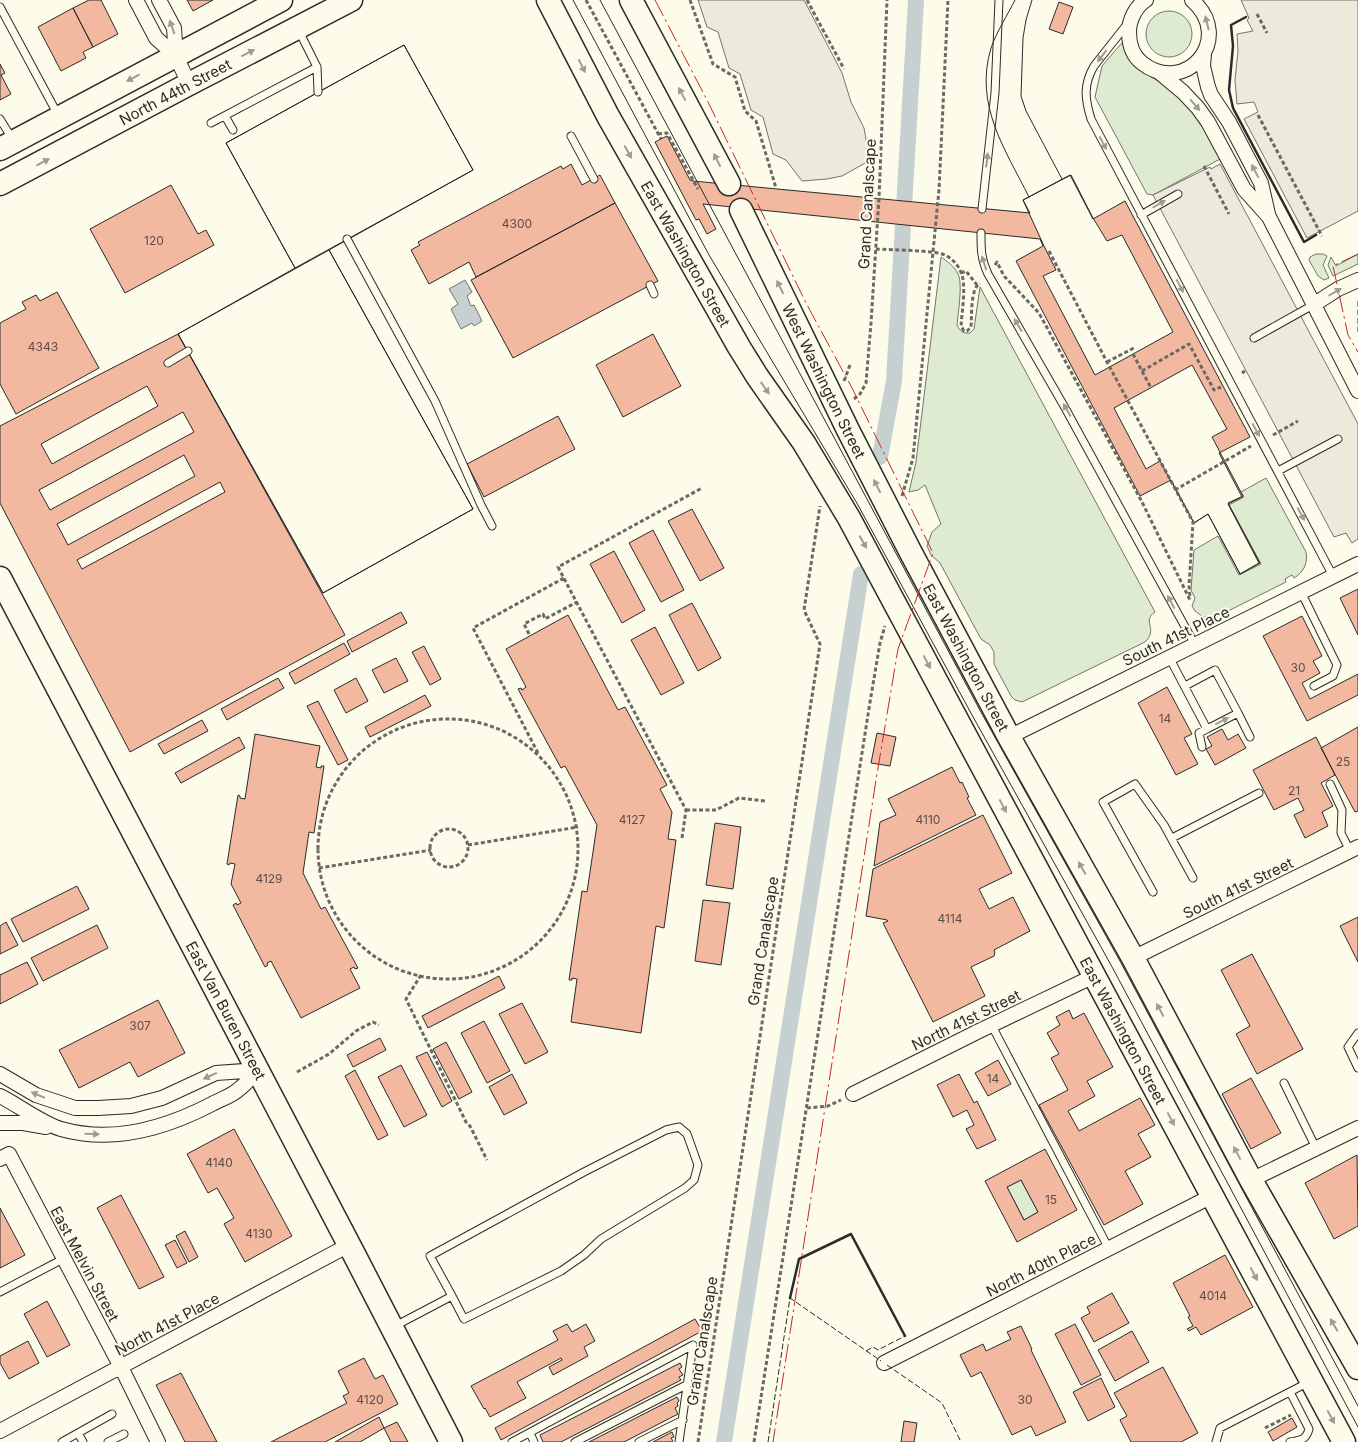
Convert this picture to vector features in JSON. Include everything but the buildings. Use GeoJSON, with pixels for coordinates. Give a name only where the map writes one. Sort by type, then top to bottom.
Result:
{"type":"FeatureCollection","features":[{"type":"Feature","properties":{"kind":"main road","name":"North 44th Street"},"geometry":{"type":"LineString","coordinates":[[7,145],[281,0]]}},
{"type":"Feature","properties":{"kind":"main road","name":"North 44th Street"},"geometry":{"type":"LineString","coordinates":[[0,184],[351,0]]}},
{"type":"Feature","properties":{"kind":"main road","name":"East Washington Street"},"geometry":{"type":"LineString","coordinates":[[548,0],[608,116],[739,347],[804,443],[830,502]]}},
{"type":"Feature","properties":{"kind":"main road"},"geometry":{"type":"LineString","coordinates":[[631,0],[729,184]]}},
{"type":"Feature","properties":{"kind":"main road","name":"West Washington Street"},"geometry":{"type":"LineString","coordinates":[[742,210],[848,430],[910,551]]}},
{"type":"Feature","properties":{"kind":"main road"},"geometry":{"type":"LineString","coordinates":[[830,502],[891,594],[896,619]]}},
{"type":"Feature","properties":{"kind":"main road","name":"East Washington Street"},"geometry":{"type":"LineString","coordinates":[[910,551],[1009,737],[1133,958],[1251,1180],[1358,1368]]}},
{"type":"Feature","properties":{"kind":"main road","name":"East Van Buren Street"},"geometry":{"type":"LineString","coordinates":[[0,578],[451,1442]]}},
{"type":"Feature","properties":{"kind":"main road","name":"East Washington Street"},"geometry":{"type":"LineString","coordinates":[[896,619],[1094,976],[1344,1442]]}},
{"type":"Feature","properties":{"kind":"street"},"geometry":{"type":"LineString","coordinates":[[136,0],[156,38],[176,56],[190,84]]}},
{"type":"Feature","properties":{"kind":"street"},"geometry":{"type":"LineString","coordinates":[[158,0],[174,28],[176,56]]}},
{"type":"Feature","properties":{"kind":"street"},"geometry":{"type":"LineString","coordinates":[[1192,0],[1199,6],[1206,17],[1209,29],[1203,66],[1211,95],[1229,122],[1261,183],[1269,217],[1358,391]]}},
{"type":"Feature","properties":{"kind":"street"},"geometry":{"type":"LineString","coordinates":[[1144,1],[1131,19],[1129,35],[1133,51],[1140,61],[1148,68],[1159,72],[1171,73],[1184,71],[1195,64],[1204,54]]}},
{"type":"Feature","properties":{"kind":"street"},"geometry":{"type":"LineString","coordinates":[[1159,72],[1183,92],[1198,108],[1208,122],[1244,188],[1269,217]]}},
{"type":"Feature","properties":{"kind":"street"},"geometry":{"type":"LineString","coordinates":[[1313,305],[1358,280]]}},
{"type":"Feature","properties":{"kind":"street","name":"South 41st Place"},"geometry":{"type":"LineString","coordinates":[[1009,737],[1358,564]]}},
{"type":"Feature","properties":{"kind":"street","name":"South 41st Street"},"geometry":{"type":"LineString","coordinates":[[1133,958],[1354,849]]}},
{"type":"Feature","properties":{"kind":"street","name":"North 41st Street"},"geometry":{"type":"LineString","coordinates":[[853,1094],[970,1035],[1094,976]]}},
{"type":"Feature","properties":{"kind":"street"},"geometry":{"type":"LineString","coordinates":[[0,1074],[36,1095],[75,1108],[131,1106],[162,1098],[216,1073],[258,1070]]}},
{"type":"Feature","properties":{"kind":"street"},"geometry":{"type":"LineString","coordinates":[[0,1123],[22,1123],[81,1134],[110,1135],[146,1130],[170,1124],[238,1090],[258,1070]]}},
{"type":"Feature","properties":{"kind":"street"},"geometry":{"type":"LineString","coordinates":[[17,1084],[1,1098],[58,1129]]}},
{"type":"Feature","properties":{"kind":"street"},"geometry":{"type":"LineString","coordinates":[[1251,1180],[1358,1128]]}},
{"type":"Feature","properties":{"kind":"street","name":"East Melvin Street"},"geometry":{"type":"LineString","coordinates":[[5,1156],[121,1367],[158,1442]]}},
{"type":"Feature","properties":{"kind":"street","name":"North 40th Place"},"geometry":{"type":"LineString","coordinates":[[884,1363],[1212,1196]]}},
{"type":"Feature","properties":{"kind":"street","name":"North 41st Place"},"geometry":{"type":"LineString","coordinates":[[0,1431],[349,1245]]}},
{"type":"Feature","properties":{"kind":"lane"},"geometry":{"type":"LineString","coordinates":[[982,209],[995,93],[999,0]]}},
{"type":"Feature","properties":{"kind":"lane"},"geometry":{"type":"LineString","coordinates":[[0,8],[60,118]]}},
{"type":"Feature","properties":{"kind":"lane"},"geometry":{"type":"LineString","coordinates":[[1131,19],[1094,66],[1087,81],[1086,89],[1091,119],[1333,576]]}},
{"type":"Feature","properties":{"kind":"lane"},"geometry":{"type":"LineString","coordinates":[[297,28],[317,67],[318,92]]}},
{"type":"Feature","properties":{"kind":"lane"},"geometry":{"type":"LineString","coordinates":[[211,123],[317,67]]}},
{"type":"Feature","properties":{"kind":"lane"},"geometry":{"type":"LineString","coordinates":[[225,116],[233,130]]}},
{"type":"Feature","properties":{"kind":"lane"},"geometry":{"type":"LineString","coordinates":[[0,119],[7,145]]}},
{"type":"Feature","properties":{"kind":"lane"},"geometry":{"type":"LineString","coordinates":[[571,136],[594,179]]}},
{"type":"Feature","properties":{"kind":"lane"},"geometry":{"type":"LineString","coordinates":[[1141,215],[1178,194]]}},
{"type":"Feature","properties":{"kind":"lane"},"geometry":{"type":"LineString","coordinates":[[981,233],[982,263],[1064,406],[1194,645]]}},
{"type":"Feature","properties":{"kind":"lane"},"geometry":{"type":"LineString","coordinates":[[347,240],[435,401],[481,506],[492,526]]}},
{"type":"Feature","properties":{"kind":"lane"},"geometry":{"type":"LineString","coordinates":[[650,285],[654,294]]}},
{"type":"Feature","properties":{"kind":"lane"},"geometry":{"type":"LineString","coordinates":[[1254,338],[1313,305]]}},
{"type":"Feature","properties":{"kind":"lane"},"geometry":{"type":"LineString","coordinates":[[168,362],[188,351]]}},
{"type":"Feature","properties":{"kind":"lane"},"geometry":{"type":"LineString","coordinates":[[1278,471],[1338,439]]}},
{"type":"Feature","properties":{"kind":"lane"},"geometry":{"type":"LineString","coordinates":[[1300,592],[1337,665],[1333,676],[1314,686]]}},
{"type":"Feature","properties":{"kind":"lane"},"geometry":{"type":"LineString","coordinates":[[1169,657],[1207,729]]}},
{"type":"Feature","properties":{"kind":"lane"},"geometry":{"type":"LineString","coordinates":[[1185,686],[1215,670],[1250,737]]}},
{"type":"Feature","properties":{"kind":"lane"},"geometry":{"type":"LineString","coordinates":[[1202,747],[1199,733],[1238,713]]}},
{"type":"Feature","properties":{"kind":"lane"},"geometry":{"type":"LineString","coordinates":[[1153,892],[1103,802],[1135,784],[1172,838],[1193,878]]}},
{"type":"Feature","properties":{"kind":"lane"},"geometry":{"type":"LineString","coordinates":[[1330,784],[1342,810],[1341,832],[1354,849]]}},
{"type":"Feature","properties":{"kind":"lane"},"geometry":{"type":"LineString","coordinates":[[1172,838],[1259,793]]}},
{"type":"Feature","properties":{"kind":"lane"},"geometry":{"type":"LineString","coordinates":[[992,1026],[1109,1249]]}},
{"type":"Feature","properties":{"kind":"lane"},"geometry":{"type":"LineString","coordinates":[[1358,1033],[1348,1048],[1358,1068]]}},
{"type":"Feature","properties":{"kind":"lane"},"geometry":{"type":"LineString","coordinates":[[1284,1083],[1316,1148]]}},
{"type":"Feature","properties":{"kind":"lane"},"geometry":{"type":"LineString","coordinates":[[679,1127],[687,1134],[698,1165],[694,1180],[685,1188],[601,1239],[584,1255],[561,1271],[464,1319],[452,1296],[430,1256],[584,1172],[666,1130],[679,1127]]}},
{"type":"Feature","properties":{"kind":"lane"},"geometry":{"type":"LineString","coordinates":[[0,1292],[63,1259]]}},
{"type":"Feature","properties":{"kind":"lane"},"geometry":{"type":"LineString","coordinates":[[392,1328],[452,1296]]}},
{"type":"Feature","properties":{"kind":"lane"},"geometry":{"type":"LineString","coordinates":[[512,1442],[693,1345],[679,1442]]}},
{"type":"Feature","properties":{"kind":"lane"},"geometry":{"type":"LineString","coordinates":[[1216,1442],[1220,1428],[1311,1381]]}},
{"type":"Feature","properties":{"kind":"lane"},"geometry":{"type":"LineString","coordinates":[[575,1442],[688,1384]]}},
{"type":"Feature","properties":{"kind":"lane"},"geometry":{"type":"LineString","coordinates":[[1290,1392],[1309,1429],[1307,1436],[1301,1440],[1290,1442]]}},
{"type":"Feature","properties":{"kind":"lane"},"geometry":{"type":"LineString","coordinates":[[62,1442],[112,1414]]}},
{"type":"Feature","properties":{"kind":"lane"},"geometry":{"type":"LineString","coordinates":[[639,1442],[682,1420]]}},
{"type":"Feature","properties":{"kind":"lane"},"geometry":{"type":"LineString","coordinates":[[78,1433],[84,1442]]}},
{"type":"Feature","properties":{"kind":"lane"},"geometry":{"type":"LineString","coordinates":[[530,1433],[534,1442]]}},
{"type":"Feature","properties":{"kind":"lane"},"geometry":{"type":"LineString","coordinates":[[108,1442],[124,1434]]}},
{"type":"Feature","properties":{"kind":"path"},"geometry":{"type":"LineString","coordinates":[[586,0],[661,139]]}},
{"type":"Feature","properties":{"kind":"path"},"geometry":{"type":"LineString","coordinates":[[690,0],[713,64],[735,77],[745,111],[756,121],[776,188]]}},
{"type":"Feature","properties":{"kind":"path"},"geometry":{"type":"LineString","coordinates":[[807,0],[844,69]]}},
{"type":"Feature","properties":{"kind":"path","name":"Grand Canalscape"},"geometry":{"type":"LineString","coordinates":[[849,402],[860,394],[866,383],[876,249],[887,0]]}},
{"type":"Feature","properties":{"kind":"path"},"geometry":{"type":"LineString","coordinates":[[902,497],[913,458],[939,190],[948,0]]}},
{"type":"Feature","properties":{"kind":"path"},"geometry":{"type":"LineString","coordinates":[[1258,14],[1267,33]]}},
{"type":"Feature","properties":{"kind":"path"},"geometry":{"type":"LineString","coordinates":[[1258,115],[1322,236]]}},
{"type":"Feature","properties":{"kind":"path"},"geometry":{"type":"LineString","coordinates":[[658,134],[667,133],[698,189]]}},
{"type":"Feature","properties":{"kind":"path"},"geometry":{"type":"LineString","coordinates":[[1204,166],[1229,214]]}},
{"type":"Feature","properties":{"kind":"path"},"geometry":{"type":"LineString","coordinates":[[876,249],[942,254],[952,259],[959,268],[964,287],[961,326],[964,331],[967,331],[971,327],[974,291],[978,284],[966,271],[961,273]]}},
{"type":"Feature","properties":{"kind":"path"},"geometry":{"type":"LineString","coordinates":[[995,265],[997,262],[1004,276],[1039,313],[1142,502],[1190,600],[1189,586],[1193,522],[1106,362],[1049,251]]}},
{"type":"Feature","properties":{"kind":"path"},"geometry":{"type":"LineString","coordinates":[[1142,371],[1189,344],[1214,390],[1223,386]]}},
{"type":"Feature","properties":{"kind":"path"},"geometry":{"type":"LineString","coordinates":[[1106,362],[1134,348]]}},
{"type":"Feature","properties":{"kind":"path"},"geometry":{"type":"LineString","coordinates":[[1133,354],[1151,388]]}},
{"type":"Feature","properties":{"kind":"path"},"geometry":{"type":"LineString","coordinates":[[1245,371],[1243,372],[1245,376]]}},
{"type":"Feature","properties":{"kind":"path"},"geometry":{"type":"LineString","coordinates":[[1273,435],[1298,421]]}},
{"type":"Feature","properties":{"kind":"path"},"geometry":{"type":"LineString","coordinates":[[1175,490],[1251,446]]}},
{"type":"Feature","properties":{"kind":"path"},"geometry":{"type":"LineString","coordinates":[[682,838],[686,810],[558,567],[702,488]]}},
{"type":"Feature","properties":{"kind":"path","name":"Grand Canalscape"},"geometry":{"type":"LineString","coordinates":[[698,1442],[820,644],[804,610],[830,502]]}},
{"type":"Feature","properties":{"kind":"path"},"geometry":{"type":"LineString","coordinates":[[540,756],[516,737],[489,724],[464,719],[438,718],[413,722],[389,731],[368,745],[349,763],[333,786],[322,813],[317,841],[319,868],[327,898],[340,923],[359,945],[382,962],[408,972],[434,979],[460,979],[486,974],[510,964],[535,946],[555,924],[570,897],[577,868],[578,827],[572,808],[559,780],[540,756],[473,628],[564,578]]}},
{"type":"Feature","properties":{"kind":"path"},"geometry":{"type":"LineString","coordinates":[[529,634],[524,624],[543,614],[546,619],[576,602]]}},
{"type":"Feature","properties":{"kind":"path"},"geometry":{"type":"LineString","coordinates":[[754,1442],[880,642],[896,619]]}},
{"type":"Feature","properties":{"kind":"path"},"geometry":{"type":"LineString","coordinates":[[686,810],[716,810],[739,798],[765,801]]}},
{"type":"Feature","properties":{"kind":"path"},"geometry":{"type":"LineString","coordinates":[[468,844],[578,827]]}},
{"type":"Feature","properties":{"kind":"path"},"geometry":{"type":"LineString","coordinates":[[444,830],[456,830],[462,834],[468,844],[466,857],[456,866],[442,866],[433,857],[431,850],[434,838],[444,830]]}},
{"type":"Feature","properties":{"kind":"path"},"geometry":{"type":"LineString","coordinates":[[319,868],[431,850]]}},
{"type":"Feature","properties":{"kind":"path"},"geometry":{"type":"LineString","coordinates":[[421,975],[406,999],[486,1160]]}},
{"type":"Feature","properties":{"kind":"path"},"geometry":{"type":"LineString","coordinates":[[297,1072],[329,1054],[356,1031],[373,1022],[379,1025]]}},
{"type":"Feature","properties":{"kind":"path"},"geometry":{"type":"LineString","coordinates":[[807,1108],[828,1106],[853,1094]]}},
{"type":"Feature","properties":{"kind":"path"},"geometry":{"type":"LineString","coordinates":[[1265,1428],[1296,1412]]}},
{"type":"Feature","properties":{"kind":"green space"},"geometry":{"type":"Polygon","coordinates":[[[1174,11],[1178,12],[1188,21],[1191,25],[1191,43],[1182,53],[1174,57],[1164,57],[1156,53],[1147,43],[1146,29],[1150,21],[1160,12],[1174,11]]]}},
{"type":"Feature","properties":{"kind":"green space"},"geometry":{"type":"Polygon","coordinates":[[[1124,42],[1133,64],[1176,92],[1198,115],[1222,158],[1153,195],[1147,194],[1095,97],[1102,66],[1124,42]]]}},
{"type":"Feature","properties":{"kind":"green space"},"geometry":{"type":"Polygon","coordinates":[[[1316,254],[1327,256],[1323,265],[1329,278],[1324,280],[1318,276],[1309,260],[1310,257],[1316,254]]]}},
{"type":"Feature","properties":{"kind":"green space"},"geometry":{"type":"Polygon","coordinates":[[[1358,254],[1358,264],[1333,276],[1328,265],[1331,257],[1336,266],[1358,254]]]}},
{"type":"Feature","properties":{"kind":"green space"},"geometry":{"type":"Polygon","coordinates":[[[941,257],[955,269],[959,278],[958,327],[965,333],[970,333],[974,329],[980,287],[1155,612],[1151,615],[1149,622],[1151,629],[1149,637],[1145,642],[1022,702],[1015,700],[1011,696],[994,664],[994,652],[990,645],[981,639],[940,563],[931,555],[927,546],[932,532],[941,524],[925,485],[918,490],[909,492],[916,462],[941,257]]]}},
{"type":"Feature","properties":{"kind":"green space"},"geometry":{"type":"Polygon","coordinates":[[[1266,478],[1306,552],[1305,567],[1294,578],[1292,575],[1285,579],[1286,582],[1216,617],[1203,617],[1192,606],[1195,598],[1191,590],[1194,550],[1218,536],[1239,575],[1261,564],[1229,505],[1244,497],[1241,492],[1266,478]]]}},
{"type":"Feature","properties":{"kind":"green space"},"geometry":{"type":"Polygon","coordinates":[[[1021,1180],[1038,1212],[1024,1220],[1007,1187],[1021,1180]]]}},
{"type":"Feature","properties":{"kind":"shaded area"},"geometry":{"type":"Polygon","coordinates":[[[698,0],[804,0],[842,73],[851,102],[864,128],[868,150],[867,162],[842,176],[802,181],[786,160],[773,154],[763,117],[751,110],[740,74],[729,68],[718,32],[707,27],[698,0]]]}},
{"type":"Feature","properties":{"kind":"shaded area"},"geometry":{"type":"Polygon","coordinates":[[[1241,0],[1358,0],[1358,211],[1307,238],[1244,119],[1258,112],[1254,102],[1237,104],[1235,80],[1238,51],[1237,34],[1253,31],[1247,20],[1249,18],[1241,0]]]}},
{"type":"Feature","properties":{"kind":"shaded area"},"geometry":{"type":"Polygon","coordinates":[[[1220,164],[1358,424],[1358,539],[1352,543],[1346,533],[1334,537],[1153,195],[1220,164]]]}},
{"type":"Feature","properties":{"kind":"shaded area"},"geometry":{"type":"Polygon","coordinates":[[[465,280],[472,292],[467,296],[471,306],[474,305],[482,321],[474,326],[472,323],[461,329],[451,309],[458,304],[449,289],[465,280]]]}},
{"type":"Feature","properties":{"kind":"waterway"},"geometry":{"type":"LineString","coordinates":[[880,457],[894,381],[916,0]]}},
{"type":"Feature","properties":{"kind":"waterway"},"geometry":{"type":"LineString","coordinates":[[724,1442],[861,574]]}},
{"type":"Feature","properties":{"kind":"tram line"},"geometry":{"type":"LineString","coordinates":[[573,0],[709,255],[858,505],[1111,965],[1358,1427]]}},
{"type":"Feature","properties":{"kind":"tram line"},"geometry":{"type":"LineString","coordinates":[[600,0],[982,714],[1120,961],[1358,1406]]}},
{"type":"Feature","properties":{"kind":"tram line"},"geometry":{"type":"LineString","coordinates":[[1015,0],[991,48],[986,89],[989,108],[1002,144],[1029,197]]}},
{"type":"Feature","properties":{"kind":"tram line"},"geometry":{"type":"LineString","coordinates":[[1032,0],[1023,38],[1021,96],[1026,111],[1062,179]]}},
{"type":"Feature","properties":{"kind":"fence"},"geometry":{"type":"LineString","coordinates":[[1358,301],[1358,332]]}},
{"type":"Feature","properties":{"kind":"fence"},"geometry":{"type":"LineString","coordinates":[[768,1442],[790,1298],[881,1361]]}},
{"type":"Feature","properties":{"kind":"fence"},"geometry":{"type":"LineString","coordinates":[[866,1351],[873,1347],[878,1350],[905,1336]]}},
{"type":"Feature","properties":{"kind":"fence"},"geometry":{"type":"LineString","coordinates":[[887,1365],[942,1403],[961,1442]]}},
{"type":"Feature","properties":{"kind":"wall"},"geometry":{"type":"LineString","coordinates":[[1246,17],[1231,25],[1233,46],[1229,90],[1233,108],[1304,242],[1316,235]]}},
{"type":"Feature","properties":{"kind":"wall"},"geometry":{"type":"LineString","coordinates":[[790,1298],[799,1259],[851,1234],[905,1336]]}},
{"type":"Feature","properties":{"kind":"power"},"geometry":{"type":"LineString","coordinates":[[655,0],[708,102],[806,303],[852,388],[933,553],[898,649],[773,1442]]}},
{"type":"Feature","properties":{"kind":"power"},"geometry":{"type":"LineString","coordinates":[[1358,254],[1333,266],[1348,335],[1358,352]]}}]}
